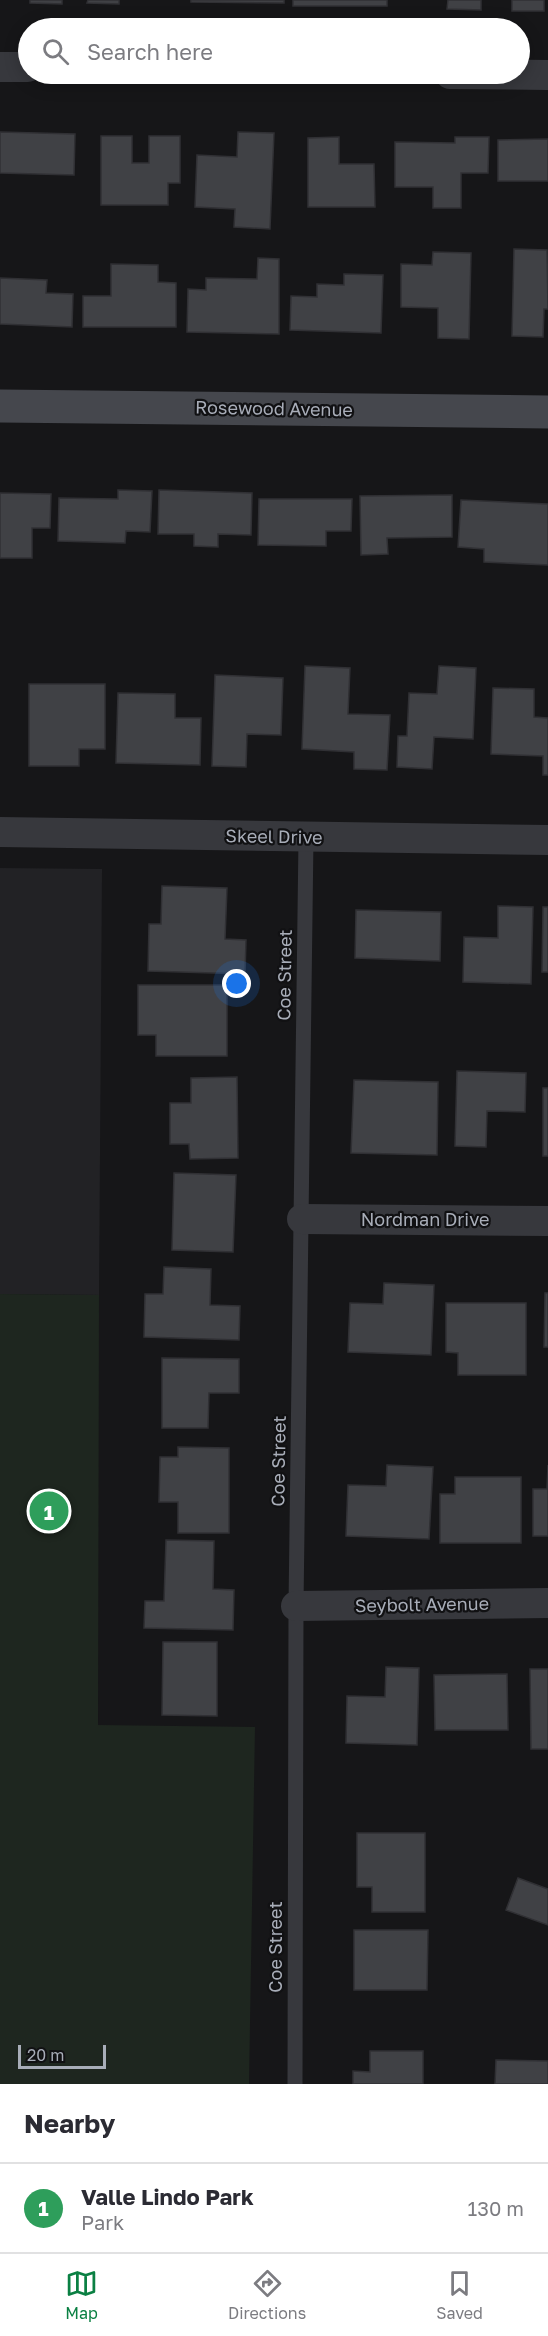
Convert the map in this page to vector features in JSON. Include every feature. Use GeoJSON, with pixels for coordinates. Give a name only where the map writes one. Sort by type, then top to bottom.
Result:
{"type":"FeatureCollection","features":[{"type":"Feature","properties":{"kind":"main road","name":"Rosewood Avenue"},"geometry":{"type":"LineString","coordinates":[[0,406],[548,411]]}},
{"type":"Feature","properties":{"kind":"street"},"geometry":{"type":"LineString","coordinates":[[0,67],[18,67]]}},
{"type":"Feature","properties":{"kind":"street"},"geometry":{"type":"LineString","coordinates":[[530,75],[548,75]]}},
{"type":"Feature","properties":{"kind":"street","name":"Skeel Drive"},"geometry":{"type":"LineString","coordinates":[[0,832],[548,840]]}},
{"type":"Feature","properties":{"kind":"street","name":"Nordman Drive"},"geometry":{"type":"LineString","coordinates":[[302,1219],[548,1221]]}},
{"type":"Feature","properties":{"kind":"street","name":"Seybolt Avenue"},"geometry":{"type":"LineString","coordinates":[[296,1606],[548,1603]]}},
{"type":"Feature","properties":{"kind":"lane","name":"Coe Street"},"geometry":{"type":"LineString","coordinates":[[295,2084],[296,1606],[306,838]]}},
{"type":"Feature","properties":{"kind":"shaded area"},"geometry":{"type":"Polygon","coordinates":[[[0,868],[102,869],[99,1295],[0,1294],[0,868]]]}},
{"type":"Feature","properties":{"kind":"shaded area"},"geometry":{"type":"Polygon","coordinates":[[[0,1294],[99,1295],[98,1725],[255,1727],[249,2084],[0,2084],[0,1294]]]}},
{"type":"Feature","properties":{"kind":"building"},"geometry":{"type":"Polygon","coordinates":[[[30,0],[62,0],[62,4],[30,3],[30,0]]]}},
{"type":"Feature","properties":{"kind":"building"},"geometry":{"type":"Polygon","coordinates":[[[88,0],[119,0],[119,4],[87,3],[88,0]]]}},
{"type":"Feature","properties":{"kind":"building"},"geometry":{"type":"Polygon","coordinates":[[[191,0],[284,0],[284,3],[191,2],[191,0]]]}},
{"type":"Feature","properties":{"kind":"building"},"geometry":{"type":"Polygon","coordinates":[[[293,0],[387,0],[387,6],[293,6],[293,0]]]}},
{"type":"Feature","properties":{"kind":"building"},"geometry":{"type":"Polygon","coordinates":[[[448,0],[481,0],[481,10],[447,9],[448,0]]]}},
{"type":"Feature","properties":{"kind":"building"},"geometry":{"type":"Polygon","coordinates":[[[512,0],[544,0],[544,11],[512,11],[512,0]]]}},
{"type":"Feature","properties":{"kind":"building"},"geometry":{"type":"Polygon","coordinates":[[[0,132],[75,134],[74,175],[0,173],[0,132]]]}},
{"type":"Feature","properties":{"kind":"building"},"geometry":{"type":"Polygon","coordinates":[[[238,132],[274,133],[270,229],[234,227],[235,209],[195,207],[197,155],[237,157],[238,132]]]}},
{"type":"Feature","properties":{"kind":"building"},"geometry":{"type":"Polygon","coordinates":[[[101,136],[132,136],[132,163],[149,163],[149,136],[180,136],[180,183],[168,183],[168,205],[101,205],[101,136]]]}},
{"type":"Feature","properties":{"kind":"building"},"geometry":{"type":"Polygon","coordinates":[[[339,137],[339,164],[374,164],[375,207],[308,207],[308,138],[339,137]]]}},
{"type":"Feature","properties":{"kind":"building"},"geometry":{"type":"Polygon","coordinates":[[[455,137],[489,137],[488,173],[461,173],[461,208],[433,208],[433,187],[395,187],[395,142],[455,143],[455,137]]]}},
{"type":"Feature","properties":{"kind":"building"},"geometry":{"type":"Polygon","coordinates":[[[548,139],[548,181],[498,181],[498,140],[548,139]]]}},
{"type":"Feature","properties":{"kind":"building"},"geometry":{"type":"Polygon","coordinates":[[[514,249],[547,250],[548,309],[544,309],[543,337],[512,336],[514,249]]]}},
{"type":"Feature","properties":{"kind":"building"},"geometry":{"type":"Polygon","coordinates":[[[433,252],[471,253],[469,339],[438,338],[438,308],[401,307],[401,264],[432,265],[433,252]]]}},
{"type":"Feature","properties":{"kind":"building"},"geometry":{"type":"Polygon","coordinates":[[[258,258],[279,259],[279,334],[187,332],[188,289],[206,290],[206,278],[257,279],[258,258]]]}},
{"type":"Feature","properties":{"kind":"building"},"geometry":{"type":"Polygon","coordinates":[[[111,264],[158,265],[158,282],[176,283],[176,327],[83,327],[83,296],[111,296],[111,264]]]}},
{"type":"Feature","properties":{"kind":"building"},"geometry":{"type":"Polygon","coordinates":[[[344,274],[383,275],[381,333],[290,330],[291,296],[317,297],[317,284],[344,285],[344,274]]]}},
{"type":"Feature","properties":{"kind":"building"},"geometry":{"type":"Polygon","coordinates":[[[0,278],[47,280],[46,293],[73,294],[72,327],[0,324],[0,278]]]}},
{"type":"Feature","properties":{"kind":"building"},"geometry":{"type":"Polygon","coordinates":[[[118,490],[152,491],[150,532],[126,531],[125,543],[58,541],[59,498],[118,499],[118,490]]]}},
{"type":"Feature","properties":{"kind":"building"},"geometry":{"type":"Polygon","coordinates":[[[159,490],[252,493],[251,535],[218,534],[218,547],[194,546],[194,534],[158,534],[159,490]]]}},
{"type":"Feature","properties":{"kind":"building"},"geometry":{"type":"Polygon","coordinates":[[[0,493],[51,494],[50,528],[32,528],[32,558],[0,558],[0,493]]]}},
{"type":"Feature","properties":{"kind":"building"},"geometry":{"type":"Polygon","coordinates":[[[452,495],[452,537],[387,538],[388,554],[361,555],[360,496],[452,495]]]}},
{"type":"Feature","properties":{"kind":"building"},"geometry":{"type":"Polygon","coordinates":[[[259,499],[352,499],[351,531],[326,531],[326,546],[258,545],[259,499]]]}},
{"type":"Feature","properties":{"kind":"building"},"geometry":{"type":"Polygon","coordinates":[[[461,500],[548,504],[548,565],[484,562],[484,549],[458,547],[461,500]]]}},
{"type":"Feature","properties":{"kind":"building"},"geometry":{"type":"Polygon","coordinates":[[[305,666],[350,668],[348,714],[390,715],[387,770],[354,769],[354,752],[302,749],[305,666]]]}},
{"type":"Feature","properties":{"kind":"building"},"geometry":{"type":"Polygon","coordinates":[[[439,666],[476,668],[473,739],[434,737],[432,769],[397,767],[398,736],[407,736],[409,693],[437,694],[439,666]]]}},
{"type":"Feature","properties":{"kind":"building"},"geometry":{"type":"Polygon","coordinates":[[[215,675],[283,678],[281,735],[247,734],[246,767],[212,766],[215,675]]]}},
{"type":"Feature","properties":{"kind":"building"},"geometry":{"type":"Polygon","coordinates":[[[29,684],[105,684],[105,749],[79,749],[79,766],[29,766],[29,684]]]}},
{"type":"Feature","properties":{"kind":"building"},"geometry":{"type":"Polygon","coordinates":[[[493,688],[534,689],[534,717],[548,718],[548,775],[543,775],[543,756],[491,754],[493,688]]]}},
{"type":"Feature","properties":{"kind":"building"},"geometry":{"type":"Polygon","coordinates":[[[118,693],[175,694],[175,718],[201,718],[200,765],[116,763],[118,693]]]}},
{"type":"Feature","properties":{"kind":"building"},"geometry":{"type":"Polygon","coordinates":[[[162,886],[227,888],[225,939],[246,940],[245,974],[148,971],[149,924],[161,924],[162,886]]]}},
{"type":"Feature","properties":{"kind":"building"},"geometry":{"type":"Polygon","coordinates":[[[498,906],[533,907],[531,984],[463,982],[464,937],[498,938],[498,906]]]}},
{"type":"Feature","properties":{"kind":"building"},"geometry":{"type":"Polygon","coordinates":[[[543,907],[548,907],[548,972],[542,972],[543,907]]]}},
{"type":"Feature","properties":{"kind":"building"},"geometry":{"type":"Polygon","coordinates":[[[356,910],[441,912],[440,961],[355,958],[356,910]]]}},
{"type":"Feature","properties":{"kind":"building"},"geometry":{"type":"Polygon","coordinates":[[[138,985],[227,985],[227,1056],[156,1056],[156,1035],[138,1035],[138,985]]]}},
{"type":"Feature","properties":{"kind":"building"},"geometry":{"type":"Polygon","coordinates":[[[457,1071],[526,1073],[525,1112],[487,1111],[486,1147],[455,1146],[457,1071]]]}},
{"type":"Feature","properties":{"kind":"building"},"geometry":{"type":"Polygon","coordinates":[[[237,1077],[238,1158],[190,1159],[189,1144],[170,1144],[170,1103],[191,1103],[191,1078],[237,1077]]]}},
{"type":"Feature","properties":{"kind":"building"},"geometry":{"type":"Polygon","coordinates":[[[354,1080],[438,1082],[437,1155],[351,1153],[354,1080]]]}},
{"type":"Feature","properties":{"kind":"building"},"geometry":{"type":"Polygon","coordinates":[[[543,1088],[548,1088],[548,1156],[543,1156],[543,1088]]]}},
{"type":"Feature","properties":{"kind":"building"},"geometry":{"type":"Polygon","coordinates":[[[174,1173],[236,1175],[233,1252],[172,1250],[174,1173]]]}},
{"type":"Feature","properties":{"kind":"building"},"geometry":{"type":"Polygon","coordinates":[[[164,1267],[211,1269],[210,1305],[240,1306],[239,1340],[144,1337],[145,1294],[163,1294],[164,1267]]]}},
{"type":"Feature","properties":{"kind":"building"},"geometry":{"type":"Polygon","coordinates":[[[384,1283],[434,1285],[431,1355],[348,1352],[350,1303],[383,1304],[384,1283]]]}},
{"type":"Feature","properties":{"kind":"building"},"geometry":{"type":"Polygon","coordinates":[[[545,1293],[548,1293],[548,1347],[544,1347],[545,1293]]]}},
{"type":"Feature","properties":{"kind":"building"},"geometry":{"type":"Polygon","coordinates":[[[446,1303],[526,1303],[526,1375],[458,1375],[458,1353],[446,1352],[446,1303]]]}},
{"type":"Feature","properties":{"kind":"building"},"geometry":{"type":"Polygon","coordinates":[[[162,1358],[239,1359],[239,1393],[209,1393],[208,1428],[162,1428],[162,1358]]]}},
{"type":"Feature","properties":{"kind":"building"},"geometry":{"type":"Polygon","coordinates":[[[178,1447],[229,1448],[229,1533],[178,1533],[178,1502],[159,1502],[160,1457],[178,1457],[178,1447]]]}},
{"type":"Feature","properties":{"kind":"building"},"geometry":{"type":"Polygon","coordinates":[[[387,1465],[433,1467],[429,1539],[346,1536],[348,1485],[386,1486],[387,1465]]]}},
{"type":"Feature","properties":{"kind":"building"},"geometry":{"type":"Polygon","coordinates":[[[548,1465],[548,1536],[533,1536],[533,1489],[547,1489],[548,1465]]]}},
{"type":"Feature","properties":{"kind":"building"},"geometry":{"type":"Polygon","coordinates":[[[455,1477],[521,1477],[521,1543],[440,1543],[440,1494],[455,1494],[455,1477]]]}},
{"type":"Feature","properties":{"kind":"building"},"geometry":{"type":"Polygon","coordinates":[[[166,1540],[214,1541],[213,1589],[234,1590],[233,1630],[144,1628],[145,1601],[164,1601],[166,1540]]]}},
{"type":"Feature","properties":{"kind":"building"},"geometry":{"type":"Polygon","coordinates":[[[163,1642],[217,1642],[217,1716],[162,1715],[163,1642]]]}},
{"type":"Feature","properties":{"kind":"building"},"geometry":{"type":"Polygon","coordinates":[[[386,1667],[419,1668],[417,1745],[346,1743],[347,1696],[385,1697],[386,1667]]]}},
{"type":"Feature","properties":{"kind":"building"},"geometry":{"type":"Polygon","coordinates":[[[530,1669],[548,1669],[548,1749],[531,1749],[530,1669]]]}},
{"type":"Feature","properties":{"kind":"building"},"geometry":{"type":"Polygon","coordinates":[[[507,1674],[508,1730],[435,1730],[434,1675],[507,1674]]]}},
{"type":"Feature","properties":{"kind":"building"},"geometry":{"type":"Polygon","coordinates":[[[357,1833],[425,1833],[425,1912],[372,1912],[372,1887],[357,1887],[357,1833]]]}},
{"type":"Feature","properties":{"kind":"building"},"geometry":{"type":"Polygon","coordinates":[[[518,1878],[548,1889],[548,1925],[506,1910],[518,1878]]]}},
{"type":"Feature","properties":{"kind":"building"},"geometry":{"type":"Polygon","coordinates":[[[354,1930],[428,1930],[427,1990],[354,1990],[354,1930]]]}},
{"type":"Feature","properties":{"kind":"building"},"geometry":{"type":"Polygon","coordinates":[[[370,2051],[423,2051],[423,2084],[353,2084],[353,2071],[370,2072],[370,2051]]]}},
{"type":"Feature","properties":{"kind":"building"},"geometry":{"type":"Polygon","coordinates":[[[496,2060],[548,2061],[548,2084],[495,2084],[496,2060]]]}},
{"type":"Feature","properties":{"kind":"place","name":"Valle Lindo Park"},"geometry":{"type":"Point","coordinates":[49,1511]}}]}
